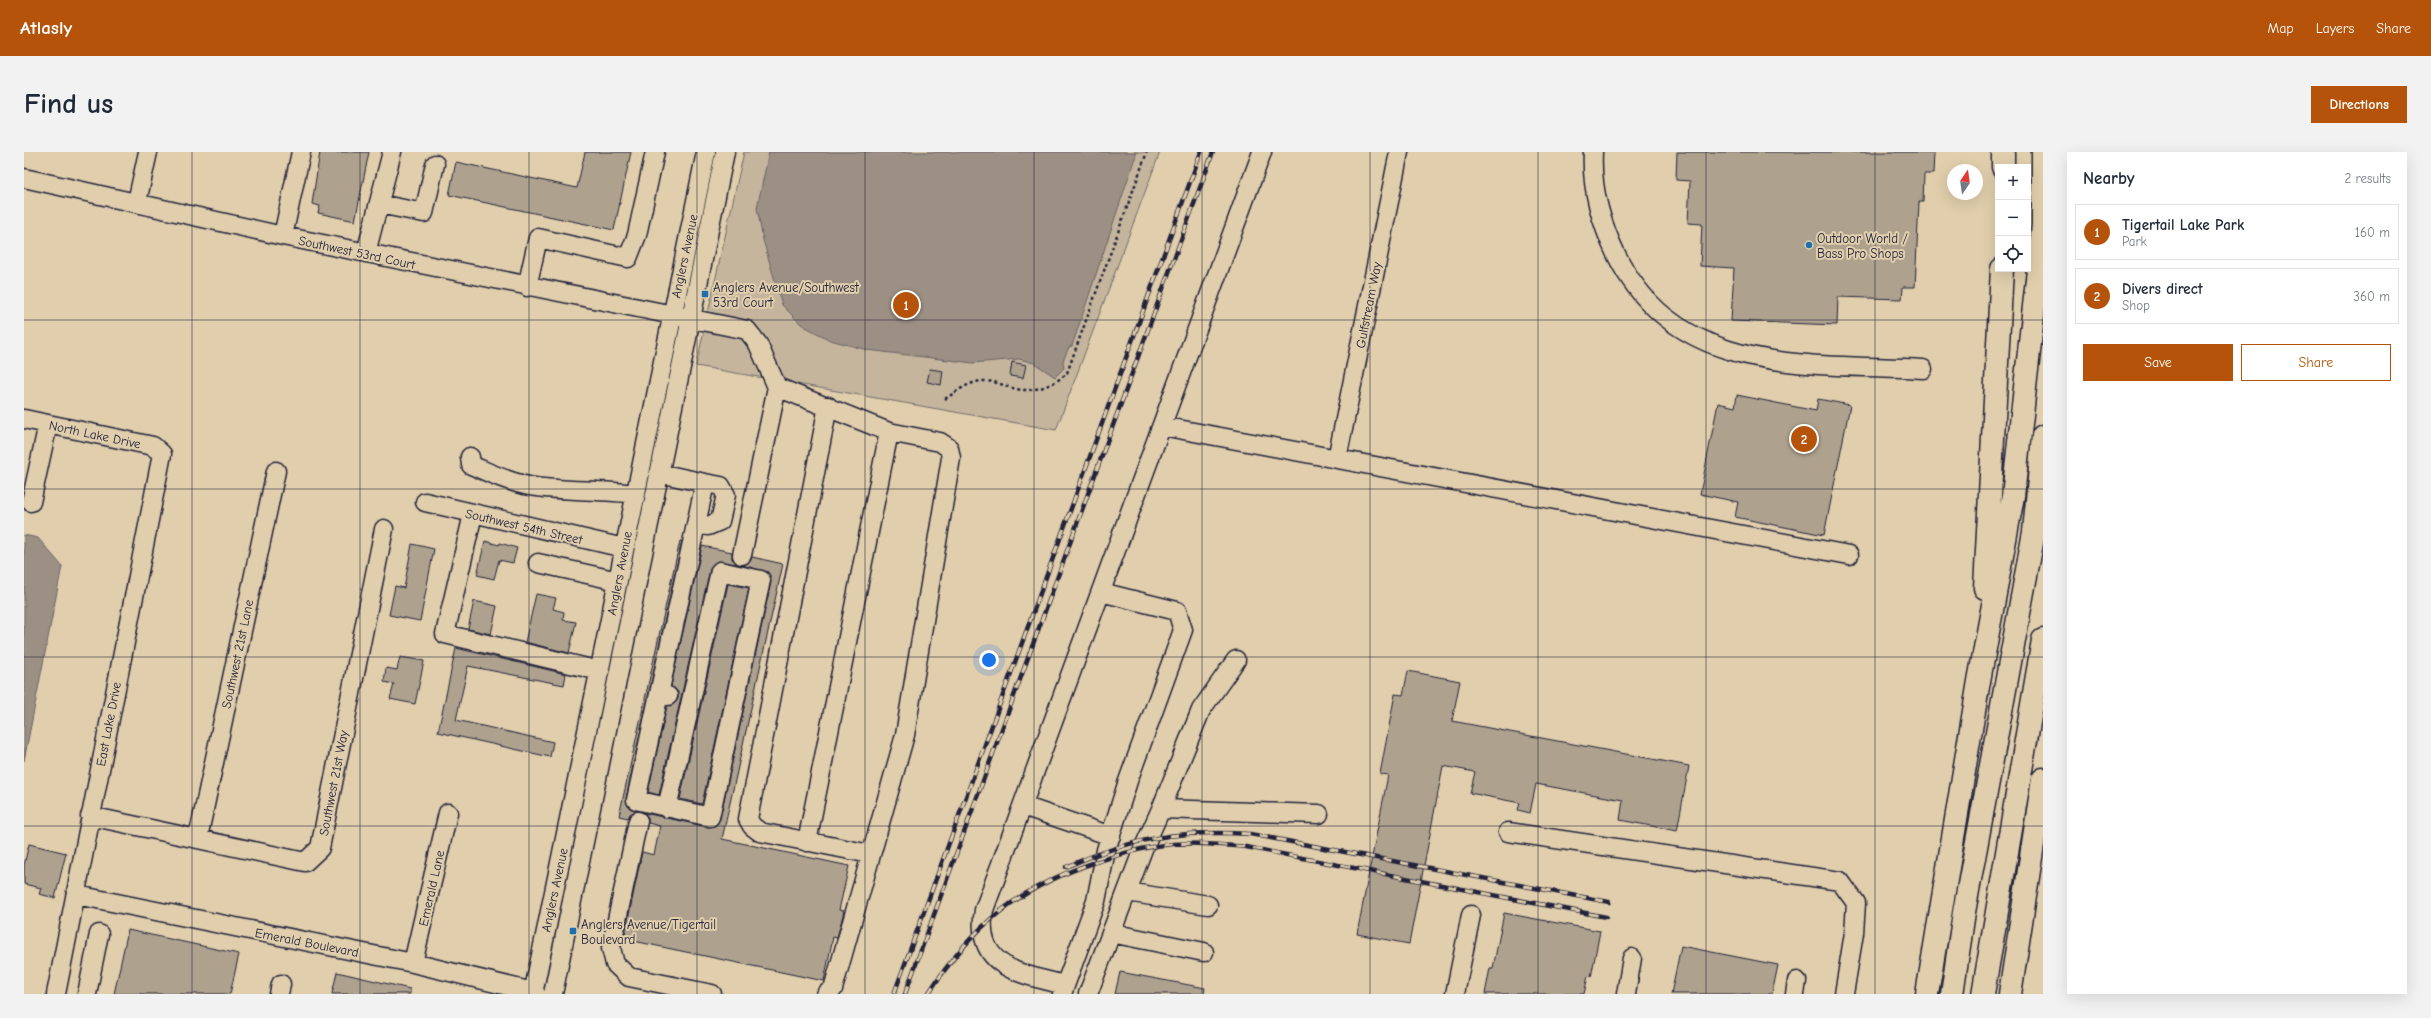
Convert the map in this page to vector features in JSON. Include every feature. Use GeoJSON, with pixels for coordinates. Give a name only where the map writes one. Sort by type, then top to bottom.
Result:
{"type":"FeatureCollection","features":[{"type":"Feature","properties":{"kind":"highway"},"geometry":{"type":"LineString","coordinates":[[2003,152],[2003,164]]}},
{"type":"Feature","properties":{"kind":"highway"},"geometry":{"type":"LineString","coordinates":[[1927,994],[1979,682],[2013,496],[2042,225],[2043,152]]}},
{"type":"Feature","properties":{"kind":"highway"},"geometry":{"type":"LineString","coordinates":[[1979,682],[2002,272]]}},
{"type":"Feature","properties":{"kind":"highway"},"geometry":{"type":"LineString","coordinates":[[1952,994],[1964,912],[2034,532],[2043,436]]}},
{"type":"Feature","properties":{"kind":"highway"},"geometry":{"type":"LineString","coordinates":[[1982,994],[2043,640]]}},
{"type":"Feature","properties":{"kind":"highway"},"geometry":{"type":"LineString","coordinates":[[2010,994],[2043,779]]}},
{"type":"Feature","properties":{"kind":"highway"},"geometry":{"type":"LineString","coordinates":[[1920,994],[1931,964]]}},
{"type":"Feature","properties":{"kind":"street"},"geometry":{"type":"LineString","coordinates":[[137,202],[148,152]]}},
{"type":"Feature","properties":{"kind":"street"},"geometry":{"type":"LineString","coordinates":[[283,236],[301,152]]}},
{"type":"Feature","properties":{"kind":"street"},"geometry":{"type":"LineString","coordinates":[[366,254],[392,152]]}},
{"type":"Feature","properties":{"kind":"street"},"geometry":{"type":"LineString","coordinates":[[527,286],[538,238],[628,258],[637,234],[655,152]]}},
{"type":"Feature","properties":{"kind":"street","name":"Anglers Avenue"},"geometry":{"type":"LineString","coordinates":[[534,993],[706,152]]}},
{"type":"Feature","properties":{"kind":"street","name":"Anglers Avenue"},"geometry":{"type":"LineString","coordinates":[[553,994],[725,152]]}},
{"type":"Feature","properties":{"kind":"street"},"geometry":{"type":"LineString","coordinates":[[1101,592],[1177,611],[1183,630],[1128,781],[1110,836],[1096,901],[1063,989],[1005,966],[988,952],[981,926],[984,910],[1262,152]]}},
{"type":"Feature","properties":{"kind":"street","name":"Gulfstream Way"},"geometry":{"type":"LineString","coordinates":[[1337,459],[1399,152]]}},
{"type":"Feature","properties":{"kind":"street"},"geometry":{"type":"LineString","coordinates":[[1593,152],[1592,170],[1601,222],[1624,269],[1638,290],[1680,328],[1718,347],[1766,361],[1923,369]]}},
{"type":"Feature","properties":{"kind":"street"},"geometry":{"type":"LineString","coordinates":[[379,204],[424,213],[435,164]]}},
{"type":"Feature","properties":{"kind":"street","name":"Southwest 53rd Court"},"geometry":{"type":"LineString","coordinates":[[24,178],[366,254],[691,321],[747,330],[758,344],[778,387]]}},
{"type":"Feature","properties":{"kind":"street"},"geometry":{"type":"LineString","coordinates":[[742,555],[778,387],[889,432],[940,442],[949,448],[951,458],[906,736],[870,854],[833,989],[826,994]]}},
{"type":"Feature","properties":{"kind":"street"},"geometry":{"type":"LineString","coordinates":[[828,406],[748,819],[752,826],[760,832],[870,854]]}},
{"type":"Feature","properties":{"kind":"street","name":"North Lake Drive"},"geometry":{"type":"LineString","coordinates":[[24,419],[153,446],[162,454]]}},
{"type":"Feature","properties":{"kind":"street"},"geometry":{"type":"LineString","coordinates":[[31,502],[48,424]]}},
{"type":"Feature","properties":{"kind":"street"},"geometry":{"type":"LineString","coordinates":[[1162,426],[1849,555]]}},
{"type":"Feature","properties":{"kind":"street"},"geometry":{"type":"LineString","coordinates":[[807,842],[889,432]]}},
{"type":"Feature","properties":{"kind":"street","name":"East Lake Drive"},"geometry":{"type":"LineString","coordinates":[[56,994],[77,895],[90,816],[162,454]]}},
{"type":"Feature","properties":{"kind":"street"},"geometry":{"type":"LineString","coordinates":[[470,457],[472,465],[508,481],[529,486],[612,490],[635,494]]}},
{"type":"Feature","properties":{"kind":"street","name":"Southwest 21st Lane"},"geometry":{"type":"LineString","coordinates":[[198,838],[276,471]]}},
{"type":"Feature","properties":{"kind":"street"},"geometry":{"type":"LineString","coordinates":[[659,473],[705,483],[664,695],[636,800],[667,808],[710,817],[761,580],[720,571],[667,808]]}},
{"type":"Feature","properties":{"kind":"street","name":"Southwest 54th Street"},"geometry":{"type":"LineString","coordinates":[[425,502],[624,548]]}},
{"type":"Feature","properties":{"kind":"street"},"geometry":{"type":"LineString","coordinates":[[473,514],[445,634],[600,671]]}},
{"type":"Feature","properties":{"kind":"street","name":"Southwest 21st Way"},"geometry":{"type":"LineString","coordinates":[[90,816],[305,862],[320,848],[384,529]]}},
{"type":"Feature","properties":{"kind":"street"},"geometry":{"type":"LineString","coordinates":[[538,563],[618,581]]}},
{"type":"Feature","properties":{"kind":"street"},"geometry":{"type":"LineString","coordinates":[[1088,994],[1160,809],[1201,710],[1236,660]]}},
{"type":"Feature","properties":{"kind":"street"},"geometry":{"type":"LineString","coordinates":[[1023,806],[1110,836]]}},
{"type":"Feature","properties":{"kind":"street"},"geometry":{"type":"LineString","coordinates":[[1160,809],[1319,814]]}},
{"type":"Feature","properties":{"kind":"street","name":"Emerald Lane"},"geometry":{"type":"LineString","coordinates":[[413,964],[448,813]]}},
{"type":"Feature","properties":{"kind":"street"},"geometry":{"type":"LineString","coordinates":[[638,821],[611,948],[615,964],[628,977],[712,994]]}},
{"type":"Feature","properties":{"kind":"street"},"geometry":{"type":"LineString","coordinates":[[1508,832],[1840,881],[1856,903],[1854,933],[1844,994]]}},
{"type":"Feature","properties":{"kind":"street"},"geometry":{"type":"LineString","coordinates":[[1127,892],[1208,905]]}},
{"type":"Feature","properties":{"kind":"street","name":"Emerald Boulevard"},"geometry":{"type":"LineString","coordinates":[[77,895],[413,964],[534,993]]}},
{"type":"Feature","properties":{"kind":"street"},"geometry":{"type":"LineString","coordinates":[[1455,994],[1471,915]]}},
{"type":"Feature","properties":{"kind":"street"},"geometry":{"type":"LineString","coordinates":[[1111,933],[1204,952]]}},
{"type":"Feature","properties":{"kind":"street"},"geometry":{"type":"LineString","coordinates":[[87,994],[100,934]]}},
{"type":"Feature","properties":{"kind":"street"},"geometry":{"type":"LineString","coordinates":[[1626,994],[1632,958]]}},
{"type":"Feature","properties":{"kind":"path"},"geometry":{"type":"LineString","coordinates":[[945,399],[965,386],[980,382],[995,382],[1020,390],[1032,389],[1057,381],[1067,373],[1147,152]]}},
{"type":"Feature","properties":{"kind":"shaded area"},"geometry":{"type":"Polygon","coordinates":[[[744,152],[1160,152],[1056,430],[696,366],[744,152]]]}},
{"type":"Feature","properties":{"kind":"shaded area"},"geometry":{"type":"Polygon","coordinates":[[[769,152],[1137,152],[1072,346],[1069,347],[1063,361],[1064,368],[1055,377],[1034,363],[1019,359],[973,363],[867,350],[830,340],[802,325],[782,305],[763,240],[757,208],[769,152]]]}},
{"type":"Feature","properties":{"kind":"shaded area"},"geometry":{"type":"Polygon","coordinates":[[[24,535],[38,538],[62,566],[24,761],[24,535]]]}},
{"type":"Feature","properties":{"kind":"building"},"geometry":{"type":"Polygon","coordinates":[[[320,152],[369,152],[355,221],[318,213],[320,206],[312,204],[320,152]]]}},
{"type":"Feature","properties":{"kind":"building"},"geometry":{"type":"Polygon","coordinates":[[[585,152],[631,152],[614,230],[449,195],[456,162],[577,188],[585,152]]]}},
{"type":"Feature","properties":{"kind":"building","name":"Outdoor World / Bass Pro Shops"},"geometry":{"type":"Polygon","coordinates":[[[1677,152],[1934,152],[1933,174],[1924,174],[1923,202],[1919,202],[1915,287],[1903,287],[1902,299],[1838,297],[1837,325],[1731,321],[1734,268],[1700,266],[1702,224],[1688,223],[1690,181],[1676,180],[1677,152]]]}},
{"type":"Feature","properties":{"kind":"building"},"geometry":{"type":"Polygon","coordinates":[[[1012,362],[1026,365],[1023,378],[1010,376],[1012,362]]]}},
{"type":"Feature","properties":{"kind":"building"},"geometry":{"type":"Polygon","coordinates":[[[930,369],[943,371],[941,385],[927,382],[930,369]]]}},
{"type":"Feature","properties":{"kind":"building"},"geometry":{"type":"Polygon","coordinates":[[[1737,395],[1816,411],[1818,399],[1850,405],[1824,535],[1735,517],[1738,502],[1700,494],[1718,403],[1735,407],[1737,395]]]}},
{"type":"Feature","properties":{"kind":"building"},"geometry":{"type":"Polygon","coordinates":[[[485,541],[499,545],[500,543],[517,548],[513,563],[499,560],[494,579],[477,575],[485,541]]]}},
{"type":"Feature","properties":{"kind":"building"},"geometry":{"type":"Polygon","coordinates":[[[680,541],[682,541],[626,798],[629,807],[636,811],[630,814],[628,818],[619,816],[680,541]]]}},
{"type":"Feature","properties":{"kind":"building"},"geometry":{"type":"Polygon","coordinates":[[[412,544],[434,549],[420,621],[389,615],[395,586],[404,588],[412,544]]]}},
{"type":"Feature","properties":{"kind":"building"},"geometry":{"type":"Polygon","coordinates":[[[702,546],[732,552],[732,559],[737,564],[717,561],[710,569],[659,795],[648,792],[667,706],[675,703],[678,699],[678,692],[671,686],[702,546]]]}},
{"type":"Feature","properties":{"kind":"building"},"geometry":{"type":"Polygon","coordinates":[[[752,557],[783,564],[722,839],[849,866],[839,910],[844,911],[837,938],[833,937],[824,981],[624,939],[642,852],[654,855],[660,826],[648,823],[648,817],[644,813],[708,827],[717,824],[720,819],[771,582],[768,572],[742,565],[750,562],[752,557]]]}},
{"type":"Feature","properties":{"kind":"building"},"geometry":{"type":"Polygon","coordinates":[[[728,584],[749,588],[702,804],[680,799],[728,584]]]}},
{"type":"Feature","properties":{"kind":"building"},"geometry":{"type":"Polygon","coordinates":[[[536,594],[556,598],[553,609],[564,612],[563,620],[576,622],[569,653],[525,642],[536,594]]]}},
{"type":"Feature","properties":{"kind":"building"},"geometry":{"type":"Polygon","coordinates":[[[474,601],[497,606],[491,634],[468,629],[474,601]]]}},
{"type":"Feature","properties":{"kind":"building"},"geometry":{"type":"Polygon","coordinates":[[[456,648],[566,674],[564,685],[468,666],[456,720],[553,742],[550,757],[438,732],[456,648]]]}},
{"type":"Feature","properties":{"kind":"building"},"geometry":{"type":"Polygon","coordinates":[[[400,657],[424,661],[415,704],[390,699],[394,684],[384,682],[386,668],[397,670],[400,657]]]}},
{"type":"Feature","properties":{"kind":"building"},"geometry":{"type":"Polygon","coordinates":[[[1408,671],[1460,681],[1452,721],[1689,766],[1677,831],[1620,820],[1623,800],[1536,784],[1530,813],[1518,810],[1520,803],[1470,793],[1475,772],[1443,766],[1409,944],[1357,934],[1388,775],[1380,774],[1395,694],[1403,695],[1408,671]]]}},
{"type":"Feature","properties":{"kind":"building"},"geometry":{"type":"Polygon","coordinates":[[[29,844],[66,853],[55,898],[39,894],[41,888],[24,884],[24,865],[29,844]]]}},
{"type":"Feature","properties":{"kind":"building"},"geometry":{"type":"Polygon","coordinates":[[[1504,913],[1600,931],[1591,977],[1588,976],[1584,994],[1485,994],[1490,968],[1493,968],[1504,913]]]}},
{"type":"Feature","properties":{"kind":"building"},"geometry":{"type":"Polygon","coordinates":[[[128,930],[239,954],[230,994],[114,994],[128,930]]]}},
{"type":"Feature","properties":{"kind":"building"},"geometry":{"type":"Polygon","coordinates":[[[1681,946],[1778,965],[1772,994],[1671,994],[1681,946]]]}},
{"type":"Feature","properties":{"kind":"building"},"geometry":{"type":"Polygon","coordinates":[[[337,972],[410,989],[410,994],[332,994],[337,972]]]}},
{"type":"Feature","properties":{"kind":"building"},"geometry":{"type":"Polygon","coordinates":[[[1120,972],[1205,988],[1204,994],[1115,994],[1120,972]]]}},
{"type":"Feature","properties":{"kind":"railway"},"geometry":{"type":"LineString","coordinates":[[894,994],[1201,152]]}},
{"type":"Feature","properties":{"kind":"railway"},"geometry":{"type":"LineString","coordinates":[[905,994],[1213,152]]}},
{"type":"Feature","properties":{"kind":"railway"},"geometry":{"type":"LineString","coordinates":[[1066,867],[1112,849],[1156,838],[1200,833],[1250,834],[1609,902]]}},
{"type":"Feature","properties":{"kind":"railway"},"geometry":{"type":"LineString","coordinates":[[928,994],[962,948],[980,929],[1020,897],[1068,872],[1115,856],[1163,845],[1182,843],[1246,847],[1606,917]]}},
{"type":"Feature","properties":{"kind":"place","name":"Outdoor World / Bass Pro Shops"},"geometry":{"type":"Point","coordinates":[1809,245]}},
{"type":"Feature","properties":{"kind":"place","name":"Anglers Avenue/Southwest 53rd Court"},"geometry":{"type":"Point","coordinates":[705,294]}},
{"type":"Feature","properties":{"kind":"place","name":"Tigertail Lake Park"},"geometry":{"type":"Point","coordinates":[906,305]}},
{"type":"Feature","properties":{"kind":"place","name":"Divers direct"},"geometry":{"type":"Point","coordinates":[1804,439]}},
{"type":"Feature","properties":{"kind":"place","name":"Anglers Avenue/Tigertail Boulevard"},"geometry":{"type":"Point","coordinates":[573,931]}}]}
